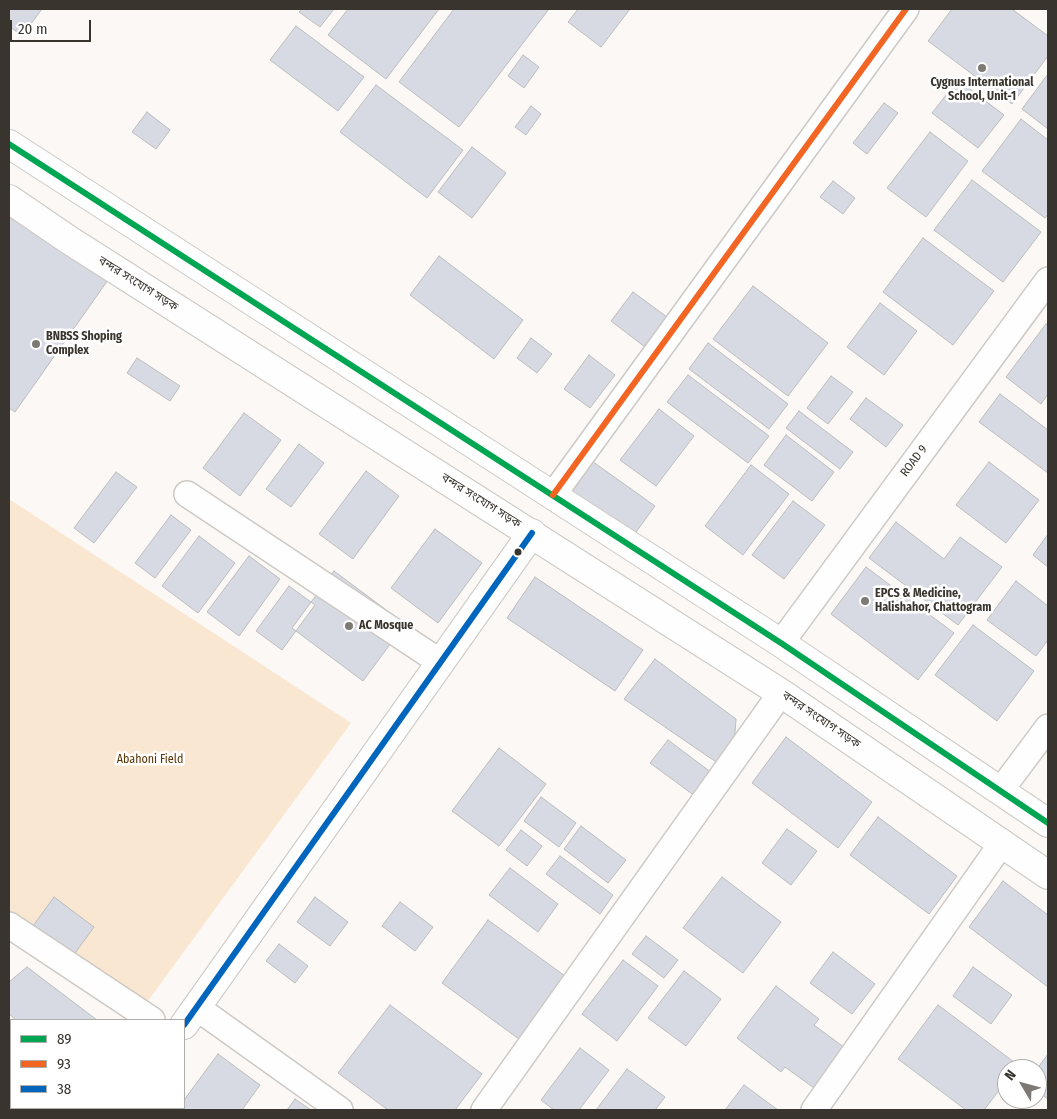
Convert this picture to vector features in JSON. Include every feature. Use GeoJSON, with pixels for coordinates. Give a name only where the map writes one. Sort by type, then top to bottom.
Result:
{"type":"FeatureCollection","features":[{"type":"Feature","properties":{"kind":"main road"},"geometry":{"type":"LineString","coordinates":[[9,144],[781,643],[1048,823]]}},
{"type":"Feature","properties":{"kind":"main road","name":"বন্দর সংযোগ সড়ক"},"geometry":{"type":"LineString","coordinates":[[9,199],[69,240],[781,693],[1048,875]]}},
{"type":"Feature","properties":{"kind":"main road"},"geometry":{"type":"LineString","coordinates":[[190,1016],[532,533]]}},
{"type":"Feature","properties":{"kind":"street"},"geometry":{"type":"LineString","coordinates":[[553,495],[906,9]]}},
{"type":"Feature","properties":{"kind":"street","name":"ROAD 9"},"geometry":{"type":"LineString","coordinates":[[781,643],[1048,280]]}},
{"type":"Feature","properties":{"kind":"street"},"geometry":{"type":"LineString","coordinates":[[187,494],[440,662]]}},
{"type":"Feature","properties":{"kind":"street"},"geometry":{"type":"LineString","coordinates":[[484,1110],[781,693]]}},
{"type":"Feature","properties":{"kind":"street"},"geometry":{"type":"LineString","coordinates":[[1000,790],[1048,726]]}},
{"type":"Feature","properties":{"kind":"street"},"geometry":{"type":"LineString","coordinates":[[814,1110],[1002,843]]}},
{"type":"Feature","properties":{"kind":"street"},"geometry":{"type":"LineString","coordinates":[[9,926],[150,1019]]}},
{"type":"Feature","properties":{"kind":"street"},"geometry":{"type":"LineString","coordinates":[[190,1016],[340,1110]]}},
{"type":"Feature","properties":{"kind":"green space","name":"Abahoni Field"},"geometry":{"type":"Polygon","coordinates":[[[9,499],[351,723],[142,1009],[9,921],[9,499]]]}},
{"type":"Feature","properties":{"kind":"building"},"geometry":{"type":"Polygon","coordinates":[[[9,9],[42,9],[22,36],[9,26],[9,9]]]}},
{"type":"Feature","properties":{"kind":"building"},"geometry":{"type":"Polygon","coordinates":[[[302,9],[334,9],[320,27],[299,12],[302,9]]]}},
{"type":"Feature","properties":{"kind":"building"},"geometry":{"type":"Polygon","coordinates":[[[348,9],[439,9],[386,79],[328,35],[348,9]]]}},
{"type":"Feature","properties":{"kind":"building"},"geometry":{"type":"Polygon","coordinates":[[[454,9],[549,9],[459,127],[399,82],[454,9]]]}},
{"type":"Feature","properties":{"kind":"building"},"geometry":{"type":"Polygon","coordinates":[[[578,9],[630,9],[601,47],[568,22],[578,9]]]}},
{"type":"Feature","properties":{"kind":"building"},"geometry":{"type":"Polygon","coordinates":[[[952,9],[1012,9],[1048,36],[1048,56],[1012,104],[928,41],[952,9]]]}},
{"type":"Feature","properties":{"kind":"building"},"geometry":{"type":"Polygon","coordinates":[[[296,26],[364,77],[338,111],[270,60],[296,26]]]}},
{"type":"Feature","properties":{"kind":"building"},"geometry":{"type":"Polygon","coordinates":[[[523,55],[539,67],[524,88],[508,76],[523,55]]]}},
{"type":"Feature","properties":{"kind":"building"},"geometry":{"type":"Polygon","coordinates":[[[1048,74],[1048,129],[1022,109],[1048,74]]]}},
{"type":"Feature","properties":{"kind":"building"},"geometry":{"type":"Polygon","coordinates":[[[958,80],[1004,115],[978,148],[932,113],[958,80]]]}},
{"type":"Feature","properties":{"kind":"building"},"geometry":{"type":"Polygon","coordinates":[[[376,85],[463,150],[427,198],[340,132],[376,85]]]}},
{"type":"Feature","properties":{"kind":"building"},"geometry":{"type":"Polygon","coordinates":[[[884,103],[898,113],[867,154],[853,143],[884,103]]]}},
{"type":"Feature","properties":{"kind":"building"},"geometry":{"type":"Polygon","coordinates":[[[531,106],[541,114],[526,135],[515,127],[531,106]]]}},
{"type":"Feature","properties":{"kind":"building"},"geometry":{"type":"Polygon","coordinates":[[[147,112],[170,130],[156,149],[132,132],[147,112]]]}},
{"type":"Feature","properties":{"kind":"building"},"geometry":{"type":"Polygon","coordinates":[[[1021,119],[1048,140],[1048,214],[1045,218],[982,171],[1021,119]]]}},
{"type":"Feature","properties":{"kind":"building"},"geometry":{"type":"Polygon","coordinates":[[[930,132],[968,161],[926,217],[887,188],[930,132]]]}},
{"type":"Feature","properties":{"kind":"building"},"geometry":{"type":"Polygon","coordinates":[[[472,147],[506,173],[472,218],[438,192],[472,147]]]}},
{"type":"Feature","properties":{"kind":"building"},"geometry":{"type":"Polygon","coordinates":[[[972,180],[1041,232],[1003,282],[934,230],[972,180]]]}},
{"type":"Feature","properties":{"kind":"building"},"geometry":{"type":"Polygon","coordinates":[[[833,181],[855,198],[843,214],[820,197],[833,181]]]}},
{"type":"Feature","properties":{"kind":"building","name":"BNBSS Shoping Complex"},"geometry":{"type":"Polygon","coordinates":[[[9,209],[108,280],[15,412],[9,408],[9,209]]]}},
{"type":"Feature","properties":{"kind":"building"},"geometry":{"type":"Polygon","coordinates":[[[923,238],[994,291],[953,345],[883,292],[923,238]]]}},
{"type":"Feature","properties":{"kind":"building"},"geometry":{"type":"Polygon","coordinates":[[[439,256],[523,320],[494,359],[410,295],[439,256]]]}},
{"type":"Feature","properties":{"kind":"building"},"geometry":{"type":"Polygon","coordinates":[[[753,286],[828,343],[788,396],[713,339],[753,286]]]}},
{"type":"Feature","properties":{"kind":"building"},"geometry":{"type":"Polygon","coordinates":[[[633,292],[667,317],[645,347],[611,321],[633,292]]]}},
{"type":"Feature","properties":{"kind":"building"},"geometry":{"type":"Polygon","coordinates":[[[880,303],[917,331],[884,375],[847,347],[880,303]]]}},
{"type":"Feature","properties":{"kind":"building"},"geometry":{"type":"Polygon","coordinates":[[[1046,324],[1048,325],[1048,394],[1041,404],[1006,377],[1046,324]]]}},
{"type":"Feature","properties":{"kind":"building"},"geometry":{"type":"Polygon","coordinates":[[[531,338],[552,354],[537,373],[517,358],[531,338]]]}},
{"type":"Feature","properties":{"kind":"building"},"geometry":{"type":"Polygon","coordinates":[[[708,343],[788,404],[769,429],[689,369],[708,343]]]}},
{"type":"Feature","properties":{"kind":"building"},"geometry":{"type":"Polygon","coordinates":[[[589,355],[615,375],[590,408],[564,389],[589,355]]]}},
{"type":"Feature","properties":{"kind":"building"},"geometry":{"type":"Polygon","coordinates":[[[137,358],[180,386],[170,401],[127,373],[137,358]]]}},
{"type":"Feature","properties":{"kind":"building"},"geometry":{"type":"Polygon","coordinates":[[[688,375],[769,436],[748,463],[667,402],[688,375]]]}},
{"type":"Feature","properties":{"kind":"building"},"geometry":{"type":"Polygon","coordinates":[[[831,376],[853,392],[828,424],[807,408],[831,376]]]}},
{"type":"Feature","properties":{"kind":"building"},"geometry":{"type":"Polygon","coordinates":[[[1000,394],[1048,430],[1048,473],[979,422],[1000,394]]]}},
{"type":"Feature","properties":{"kind":"building"},"geometry":{"type":"Polygon","coordinates":[[[866,398],[903,425],[886,447],[850,419],[866,398]]]}},
{"type":"Feature","properties":{"kind":"building"},"geometry":{"type":"Polygon","coordinates":[[[659,409],[694,436],[656,486],[620,460],[659,409]]]}},
{"type":"Feature","properties":{"kind":"building"},"geometry":{"type":"Polygon","coordinates":[[[799,411],[853,452],[840,469],[786,428],[799,411]]]}},
{"type":"Feature","properties":{"kind":"building"},"geometry":{"type":"Polygon","coordinates":[[[244,413],[281,440],[240,496],[203,468],[244,413]]]}},
{"type":"Feature","properties":{"kind":"building"},"geometry":{"type":"Polygon","coordinates":[[[786,435],[834,472],[812,501],[764,465],[786,435]]]}},
{"type":"Feature","properties":{"kind":"building"},"geometry":{"type":"Polygon","coordinates":[[[299,444],[324,463],[291,507],[266,489],[299,444]]]}},
{"type":"Feature","properties":{"kind":"building"},"geometry":{"type":"Polygon","coordinates":[[[589,459],[655,506],[631,539],[565,492],[589,459]]]}},
{"type":"Feature","properties":{"kind":"building"},"geometry":{"type":"Polygon","coordinates":[[[989,462],[1039,500],[1006,543],[956,505],[989,462]]]}},
{"type":"Feature","properties":{"kind":"building"},"geometry":{"type":"Polygon","coordinates":[[[751,465],[789,494],[743,555],[705,526],[751,465]]]}},
{"type":"Feature","properties":{"kind":"building"},"geometry":{"type":"Polygon","coordinates":[[[366,471],[399,496],[353,559],[319,534],[366,471]]]}},
{"type":"Feature","properties":{"kind":"building"},"geometry":{"type":"Polygon","coordinates":[[[116,472],[137,487],[94,543],[74,528],[116,472]]]}},
{"type":"Feature","properties":{"kind":"building"},"geometry":{"type":"Polygon","coordinates":[[[793,501],[825,525],[784,579],[752,555],[793,501]]]}},
{"type":"Feature","properties":{"kind":"building"},"geometry":{"type":"Polygon","coordinates":[[[171,515],[191,530],[155,578],[135,563],[171,515]]]}},
{"type":"Feature","properties":{"kind":"building"},"geometry":{"type":"Polygon","coordinates":[[[896,522],[944,559],[960,537],[1002,567],[958,625],[869,558],[896,522]]]}},
{"type":"Feature","properties":{"kind":"building"},"geometry":{"type":"Polygon","coordinates":[[[435,529],[482,563],[438,623],[391,588],[435,529]]]}},
{"type":"Feature","properties":{"kind":"building"},"geometry":{"type":"Polygon","coordinates":[[[1048,534],[1048,567],[1033,555],[1048,534]]]}},
{"type":"Feature","properties":{"kind":"building"},"geometry":{"type":"Polygon","coordinates":[[[199,536],[235,563],[198,613],[162,586],[199,536]]]}},
{"type":"Feature","properties":{"kind":"building"},"geometry":{"type":"Polygon","coordinates":[[[249,556],[280,579],[239,636],[207,612],[249,556]]]}},
{"type":"Feature","properties":{"kind":"building"},"geometry":{"type":"Polygon","coordinates":[[[866,567],[954,633],[918,680],[831,614],[866,567]]]}},
{"type":"Feature","properties":{"kind":"building","name":"AC Mosque"},"geometry":{"type":"Polygon","coordinates":[[[334,571],[405,624],[363,681],[292,628],[334,571]]]}},
{"type":"Feature","properties":{"kind":"building"},"geometry":{"type":"Polygon","coordinates":[[[535,577],[643,650],[615,691],[507,618],[535,577]]]}},
{"type":"Feature","properties":{"kind":"building"},"geometry":{"type":"Polygon","coordinates":[[[1016,581],[1048,606],[1048,640],[1036,656],[987,620],[1016,581]]]}},
{"type":"Feature","properties":{"kind":"building"},"geometry":{"type":"Polygon","coordinates":[[[289,586],[315,605],[282,650],[256,631],[289,586]]]}},
{"type":"Feature","properties":{"kind":"building"},"geometry":{"type":"Polygon","coordinates":[[[973,625],[1034,671],[997,721],[935,675],[973,625]]]}},
{"type":"Feature","properties":{"kind":"building"},"geometry":{"type":"Polygon","coordinates":[[[655,659],[736,719],[734,745],[719,764],[624,699],[655,659]]]}},
{"type":"Feature","properties":{"kind":"building"},"geometry":{"type":"Polygon","coordinates":[[[786,737],[872,802],[838,848],[752,783],[786,737]]]}},
{"type":"Feature","properties":{"kind":"building"},"geometry":{"type":"Polygon","coordinates":[[[668,740],[712,773],[695,796],[650,763],[668,740]]]}},
{"type":"Feature","properties":{"kind":"building"},"geometry":{"type":"Polygon","coordinates":[[[499,748],[546,784],[499,846],[452,811],[499,748]]]}},
{"type":"Feature","properties":{"kind":"building"},"geometry":{"type":"Polygon","coordinates":[[[541,797],[576,823],[559,847],[524,821],[541,797]]]}},
{"type":"Feature","properties":{"kind":"building"},"geometry":{"type":"Polygon","coordinates":[[[878,817],[957,876],[929,914],[850,855],[878,817]]]}},
{"type":"Feature","properties":{"kind":"building"},"geometry":{"type":"Polygon","coordinates":[[[581,826],[626,860],[608,883],[564,849],[581,826]]]}},
{"type":"Feature","properties":{"kind":"building"},"geometry":{"type":"Polygon","coordinates":[[[787,829],[817,851],[791,885],[762,863],[787,829]]]}},
{"type":"Feature","properties":{"kind":"building"},"geometry":{"type":"Polygon","coordinates":[[[521,830],[542,846],[527,866],[506,850],[521,830]]]}},
{"type":"Feature","properties":{"kind":"building"},"geometry":{"type":"Polygon","coordinates":[[[560,856],[613,895],[600,914],[546,874],[560,856]]]}},
{"type":"Feature","properties":{"kind":"building"},"geometry":{"type":"Polygon","coordinates":[[[510,868],[558,904],[538,932],[489,895],[510,868]]]}},
{"type":"Feature","properties":{"kind":"building"},"geometry":{"type":"Polygon","coordinates":[[[722,877],[781,922],[743,973],[683,928],[722,877]]]}},
{"type":"Feature","properties":{"kind":"building"},"geometry":{"type":"Polygon","coordinates":[[[1003,881],[1048,915],[1048,987],[969,927],[1003,881]]]}},
{"type":"Feature","properties":{"kind":"building"},"geometry":{"type":"Polygon","coordinates":[[[54,897],[94,927],[73,956],[33,926],[54,897]]]}},
{"type":"Feature","properties":{"kind":"building"},"geometry":{"type":"Polygon","coordinates":[[[315,897],[348,922],[330,946],[297,922],[315,897]]]}},
{"type":"Feature","properties":{"kind":"building"},"geometry":{"type":"Polygon","coordinates":[[[400,902],[433,927],[415,951],[382,926],[400,902]]]}},
{"type":"Feature","properties":{"kind":"building"},"geometry":{"type":"Polygon","coordinates":[[[488,920],[565,976],[519,1039],[442,983],[488,920]]]}},
{"type":"Feature","properties":{"kind":"building"},"geometry":{"type":"Polygon","coordinates":[[[646,936],[678,960],[664,978],[632,954],[646,936]]]}},
{"type":"Feature","properties":{"kind":"building"},"geometry":{"type":"Polygon","coordinates":[[[279,944],[308,966],[295,983],[266,961],[279,944]]]}},
{"type":"Feature","properties":{"kind":"building"},"geometry":{"type":"Polygon","coordinates":[[[833,952],[875,984],[852,1014],[810,983],[833,952]]]}},
{"type":"Feature","properties":{"kind":"building"},"geometry":{"type":"Polygon","coordinates":[[[623,960],[658,986],[617,1041],[582,1014],[623,960]]]}},
{"type":"Feature","properties":{"kind":"building"},"geometry":{"type":"Polygon","coordinates":[[[27,967],[96,1019],[15,1019],[9,1014],[9,982],[27,967]]]}},
{"type":"Feature","properties":{"kind":"building"},"geometry":{"type":"Polygon","coordinates":[[[973,967],[1012,995],[991,1024],[953,996],[973,967]]]}},
{"type":"Feature","properties":{"kind":"building"},"geometry":{"type":"Polygon","coordinates":[[[684,971],[721,999],[686,1046],[648,1018],[684,971]]]}},
{"type":"Feature","properties":{"kind":"building"},"geometry":{"type":"Polygon","coordinates":[[[776,986],[819,1019],[814,1025],[845,1048],[814,1088],[785,1067],[781,1072],[737,1038],[776,986]]]}},
{"type":"Feature","properties":{"kind":"building"},"geometry":{"type":"Polygon","coordinates":[[[390,1005],[482,1074],[455,1110],[388,1110],[338,1073],[390,1005]]]}},
{"type":"Feature","properties":{"kind":"building"},"geometry":{"type":"Polygon","coordinates":[[[938,1005],[1010,1059],[997,1059],[997,1093],[984,1110],[966,1110],[898,1059],[938,1005]]]}},
{"type":"Feature","properties":{"kind":"building"},"geometry":{"type":"Polygon","coordinates":[[[580,1048],[609,1070],[579,1110],[554,1110],[541,1100],[580,1048]]]}},
{"type":"Feature","properties":{"kind":"building"},"geometry":{"type":"Polygon","coordinates":[[[218,1054],[260,1085],[242,1110],[182,1110],[180,1109],[185,1109],[185,1099],[218,1054]]]}},
{"type":"Feature","properties":{"kind":"building"},"geometry":{"type":"Polygon","coordinates":[[[1048,1054],[1048,1099],[1047,1059],[1044,1059],[1048,1054]]]}},
{"type":"Feature","properties":{"kind":"building"},"geometry":{"type":"Polygon","coordinates":[[[627,1069],[665,1097],[655,1110],[596,1110],[627,1069]]]}},
{"type":"Feature","properties":{"kind":"building"},"geometry":{"type":"Polygon","coordinates":[[[9,1076],[10,1109],[35,1110],[9,1110],[9,1076]]]}},
{"type":"Feature","properties":{"kind":"building"},"geometry":{"type":"Polygon","coordinates":[[[744,1085],[778,1110],[725,1110],[744,1085]]]}},
{"type":"Feature","properties":{"kind":"building"},"geometry":{"type":"Polygon","coordinates":[[[295,1099],[311,1110],[287,1110],[295,1099]]]}},
{"type":"Feature","properties":{"kind":"transit line","name":"93"},"geometry":{"type":"LineString","coordinates":[[553,495],[906,9]]}},
{"type":"Feature","properties":{"kind":"transit line","name":"89"},"geometry":{"type":"LineString","coordinates":[[9,144],[781,643],[1048,823]]}},
{"type":"Feature","properties":{"kind":"transit line","name":"38"},"geometry":{"type":"LineString","coordinates":[[185,1024],[532,533]]}},
{"type":"Feature","properties":{"kind":"place","name":"Cygnus International School, Unit-1"},"geometry":{"type":"Point","coordinates":[982,68]}},
{"type":"Feature","properties":{"kind":"place","name":"BNBSS Shoping Complex"},"geometry":{"type":"Point","coordinates":[36,344]}},
{"type":"Feature","properties":{"kind":"place","name":"EPCS & Medicine, Halishahor, Chattogram"},"geometry":{"type":"Point","coordinates":[865,601]}},
{"type":"Feature","properties":{"kind":"place","name":"AC Mosque"},"geometry":{"type":"Point","coordinates":[349,626]}}]}
